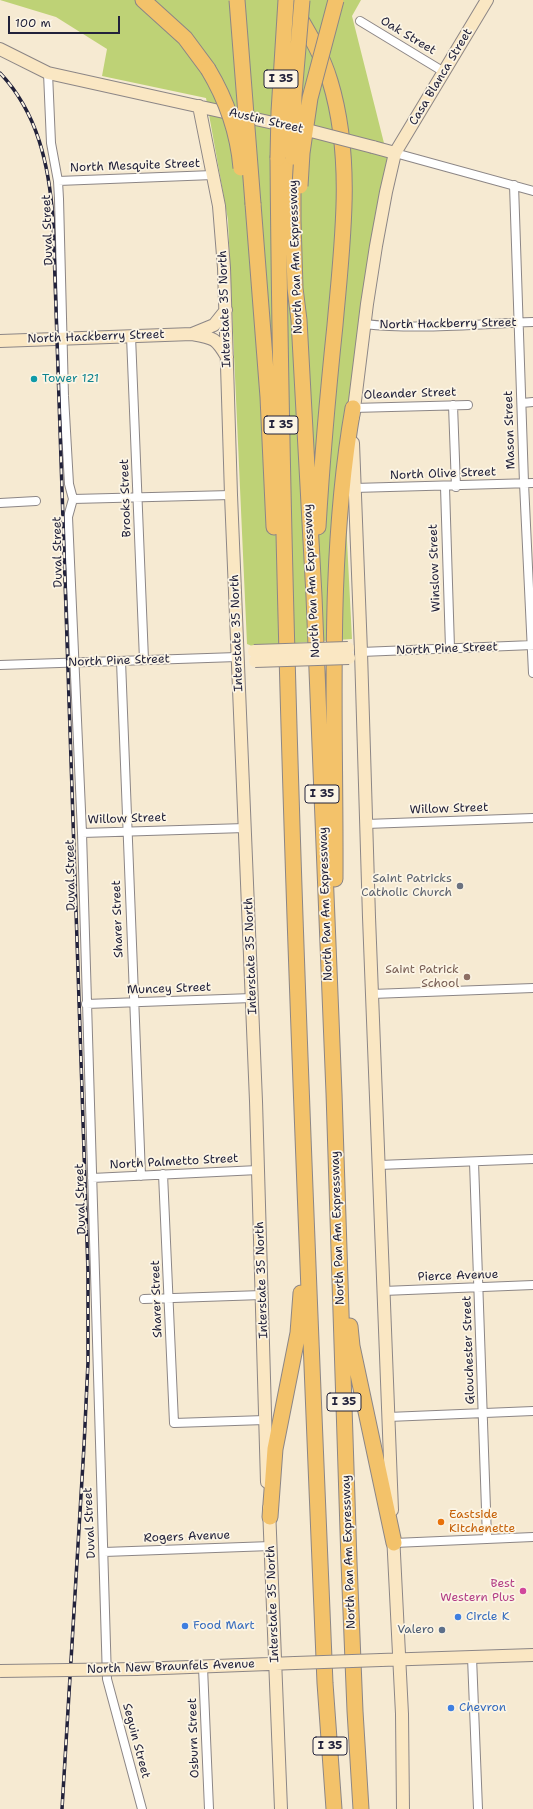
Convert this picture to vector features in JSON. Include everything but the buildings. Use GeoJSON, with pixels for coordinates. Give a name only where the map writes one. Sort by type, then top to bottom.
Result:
{"type":"FeatureCollection","features":[{"type":"Feature","properties":{"kind":"highway"},"geometry":{"type":"LineString","coordinates":[[143,0],[185,38],[208,69],[226,106],[232,124],[249,204]]}},
{"type":"Feature","properties":{"kind":"highway"},"geometry":{"type":"LineString","coordinates":[[237,0],[249,204],[268,397],[276,565],[287,693]]}},
{"type":"Feature","properties":{"kind":"highway"},"geometry":{"type":"LineString","coordinates":[[287,0],[317,48],[330,81],[339,125],[343,172],[343,227],[320,498],[314,596]]}},
{"type":"Feature","properties":{"kind":"highway","name":"North Pan Am Expressway"},"geometry":{"type":"LineString","coordinates":[[287,0],[280,92],[293,229],[295,288],[314,596],[334,1093],[355,1712],[361,1809]]}},
{"type":"Feature","properties":{"kind":"highway","name":"North Pan Am Expressway"},"geometry":{"type":"LineString","coordinates":[[302,0],[294,94],[286,157],[280,386],[287,693],[326,1683],[334,1809]]}},
{"type":"Feature","properties":{"kind":"highway"},"geometry":{"type":"LineString","coordinates":[[298,320],[302,298],[300,186],[302,153],[309,105],[336,0]]}},
{"type":"Feature","properties":{"kind":"highway"},"geometry":{"type":"LineString","coordinates":[[329,991],[334,935],[335,606],[346,444],[353,408]]}},
{"type":"Feature","properties":{"kind":"highway"},"geometry":{"type":"LineString","coordinates":[[270,1517],[274,1450],[301,1312],[298,1202],[302,1070]]}},
{"type":"Feature","properties":{"kind":"highway"},"geometry":{"type":"LineString","coordinates":[[334,1093],[350,1331],[394,1543]]}},
{"type":"Feature","properties":{"kind":"highway"},"geometry":{"type":"LineString","coordinates":[[325,1809],[326,1683]]}},
{"type":"Feature","properties":{"kind":"highway"},"geometry":{"type":"LineString","coordinates":[[355,1712],[367,1809]]}},
{"type":"Feature","properties":{"kind":"main road","name":"Casa Blanca Street"},"geometry":{"type":"LineString","coordinates":[[395,153],[487,0]]}},
{"type":"Feature","properties":{"kind":"main road","name":"Austin Street"},"geometry":{"type":"LineString","coordinates":[[0,49],[48,73],[311,131],[395,153]]}},
{"type":"Feature","properties":{"kind":"main road","name":"Interstate 35 North"},"geometry":{"type":"LineString","coordinates":[[199,106],[213,175],[222,233],[226,310],[237,657],[252,998],[267,1477],[270,1517],[281,1809]]}},
{"type":"Feature","properties":{"kind":"main road"},"geometry":{"type":"LineString","coordinates":[[395,153],[386,192],[364,324],[353,408],[354,488],[383,1291],[404,1762],[403,1809]]}},
{"type":"Feature","properties":{"kind":"main road","name":"North Hackberry Street"},"geometry":{"type":"LineString","coordinates":[[192,334],[214,325],[226,310]]}},
{"type":"Feature","properties":{"kind":"main road","name":"North Hackberry Street"},"geometry":{"type":"LineString","coordinates":[[0,341],[192,334],[214,339],[228,358]]}},
{"type":"Feature","properties":{"kind":"main road","name":"North Pine Street"},"geometry":{"type":"LineString","coordinates":[[237,657],[361,652]]}},
{"type":"Feature","properties":{"kind":"main road","name":"North New Braunfels Avenue"},"geometry":{"type":"LineString","coordinates":[[0,1671],[275,1665],[295,1663],[533,1655]]}},
{"type":"Feature","properties":{"kind":"street","name":"Oak Street"},"geometry":{"type":"LineString","coordinates":[[360,21],[444,72]]}},
{"type":"Feature","properties":{"kind":"street","name":"Duval Street"},"geometry":{"type":"LineString","coordinates":[[48,73],[51,143],[58,181],[66,447],[69,484],[73,499],[68,517],[73,662],[82,833],[107,1679]]}},
{"type":"Feature","properties":{"kind":"street","name":"Austin Street"},"geometry":{"type":"LineString","coordinates":[[395,153],[533,190]]}},
{"type":"Feature","properties":{"kind":"street","name":"North Mesquite Street"},"geometry":{"type":"LineString","coordinates":[[58,181],[213,175]]}},
{"type":"Feature","properties":{"kind":"street","name":"Mason Street"},"geometry":{"type":"LineString","coordinates":[[514,185],[524,483],[533,673]]}},
{"type":"Feature","properties":{"kind":"street","name":"North Hackberry Street"},"geometry":{"type":"LineString","coordinates":[[364,324],[409,327],[533,322]]}},
{"type":"Feature","properties":{"kind":"street","name":"Brooks Street"},"geometry":{"type":"LineString","coordinates":[[131,336],[144,660]]}},
{"type":"Feature","properties":{"kind":"street"},"geometry":{"type":"LineString","coordinates":[[522,403],[533,402]]}},
{"type":"Feature","properties":{"kind":"street"},"geometry":{"type":"LineString","coordinates":[[453,405],[456,487]]}},
{"type":"Feature","properties":{"kind":"street","name":"Oleander Street"},"geometry":{"type":"LineString","coordinates":[[353,408],[468,405]]}},
{"type":"Feature","properties":{"kind":"street","name":"North Olive Street"},"geometry":{"type":"LineString","coordinates":[[354,488],[456,487],[533,483]]}},
{"type":"Feature","properties":{"kind":"street","name":"Winslow Street"},"geometry":{"type":"LineString","coordinates":[[445,487],[450,648]]}},
{"type":"Feature","properties":{"kind":"street"},"geometry":{"type":"LineString","coordinates":[[73,499],[231,495]]}},
{"type":"Feature","properties":{"kind":"street"},"geometry":{"type":"LineString","coordinates":[[0,503],[36,501]]}},
{"type":"Feature","properties":{"kind":"street","name":"North Pine Street"},"geometry":{"type":"LineString","coordinates":[[361,652],[532,646]]}},
{"type":"Feature","properties":{"kind":"street","name":"North Pine Street"},"geometry":{"type":"LineString","coordinates":[[0,665],[237,657]]}},
{"type":"Feature","properties":{"kind":"street","name":"Sharer Street"},"geometry":{"type":"LineString","coordinates":[[120,661],[141,1176]]}},
{"type":"Feature","properties":{"kind":"street","name":"Willow Street"},"geometry":{"type":"LineString","coordinates":[[366,824],[533,818]]}},
{"type":"Feature","properties":{"kind":"street","name":"Willow Street"},"geometry":{"type":"LineString","coordinates":[[82,833],[245,828]]}},
{"type":"Feature","properties":{"kind":"street"},"geometry":{"type":"LineString","coordinates":[[372,994],[533,988]]}},
{"type":"Feature","properties":{"kind":"street","name":"Muncey Street"},"geometry":{"type":"LineString","coordinates":[[86,1004],[252,998]]}},
{"type":"Feature","properties":{"kind":"street"},"geometry":{"type":"LineString","coordinates":[[379,1165],[533,1159]]}},
{"type":"Feature","properties":{"kind":"street","name":"Glouchester Street"},"geometry":{"type":"LineString","coordinates":[[474,1162],[484,1413],[487,1538]]}},
{"type":"Feature","properties":{"kind":"street","name":"North Palmetto Street"},"geometry":{"type":"LineString","coordinates":[[92,1178],[258,1170]]}},
{"type":"Feature","properties":{"kind":"street","name":"Sharer Street"},"geometry":{"type":"LineString","coordinates":[[163,1174],[174,1423],[265,1420]]}},
{"type":"Feature","properties":{"kind":"street","name":"Pierce Avenue"},"geometry":{"type":"LineString","coordinates":[[383,1291],[533,1285]]}},
{"type":"Feature","properties":{"kind":"street"},"geometry":{"type":"LineString","coordinates":[[144,1299],[262,1295]]}},
{"type":"Feature","properties":{"kind":"street"},"geometry":{"type":"LineString","coordinates":[[388,1417],[533,1411]]}},
{"type":"Feature","properties":{"kind":"street"},"geometry":{"type":"LineString","coordinates":[[394,1543],[533,1537]]}},
{"type":"Feature","properties":{"kind":"street","name":"Rogers Avenue"},"geometry":{"type":"LineString","coordinates":[[104,1552],[271,1546]]}},
{"type":"Feature","properties":{"kind":"street"},"geometry":{"type":"LineString","coordinates":[[472,1657],[478,1809]]}},
{"type":"Feature","properties":{"kind":"street","name":"Osburn Street"},"geometry":{"type":"LineString","coordinates":[[203,1667],[209,1809]]}},
{"type":"Feature","properties":{"kind":"street","name":"Seguin Street"},"geometry":{"type":"LineString","coordinates":[[107,1679],[142,1809]]}},
{"type":"Feature","properties":{"kind":"green space"},"geometry":{"type":"Polygon","coordinates":[[[0,0],[361,0],[352,16],[388,159],[348,404],[346,521],[352,639],[252,646],[247,644],[228,220],[206,98],[102,76],[107,49],[56,17],[0,0]]]}},
{"type":"Feature","properties":{"kind":"railway"},"geometry":{"type":"LineString","coordinates":[[0,73],[24,105],[39,141],[48,179],[53,219],[88,1271],[88,1362],[84,1446],[62,1809]]}},
{"type":"Feature","properties":{"kind":"place","name":"Tower 121"},"geometry":{"type":"Point","coordinates":[34,379]}},
{"type":"Feature","properties":{"kind":"place","name":"Saint Patricks Catholic Church"},"geometry":{"type":"Point","coordinates":[460,886]}},
{"type":"Feature","properties":{"kind":"place","name":"Saint Patrick School"},"geometry":{"type":"Point","coordinates":[467,977]}},
{"type":"Feature","properties":{"kind":"place","name":"Eastside Kitchenette"},"geometry":{"type":"Point","coordinates":[441,1522]}},
{"type":"Feature","properties":{"kind":"place","name":"Best Western Plus"},"geometry":{"type":"Point","coordinates":[523,1591]}},
{"type":"Feature","properties":{"kind":"place","name":"Circle K"},"geometry":{"type":"Point","coordinates":[458,1617]}},
{"type":"Feature","properties":{"kind":"place","name":"Food Mart"},"geometry":{"type":"Point","coordinates":[185,1626]}},
{"type":"Feature","properties":{"kind":"place","name":"Valero"},"geometry":{"type":"Point","coordinates":[442,1630]}},
{"type":"Feature","properties":{"kind":"place","name":"Chevron"},"geometry":{"type":"Point","coordinates":[451,1708]}}]}
